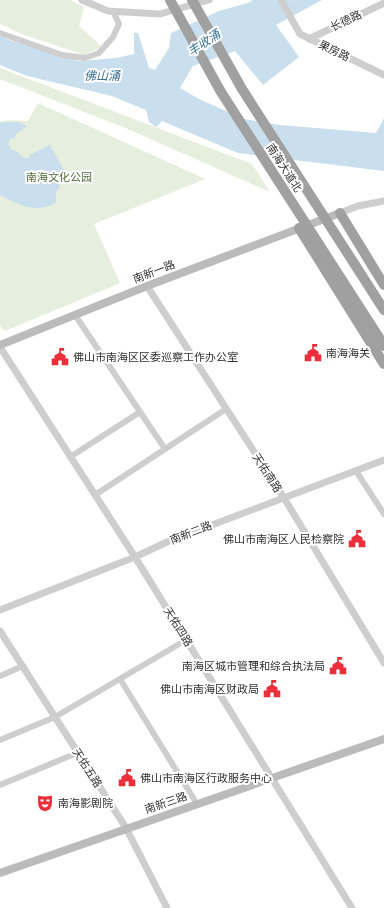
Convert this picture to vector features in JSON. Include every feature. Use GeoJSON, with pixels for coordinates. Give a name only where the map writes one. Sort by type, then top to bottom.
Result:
{"type":"FeatureCollection","features":[{"type":"Feature","properties":{"kind":"highway","name":"南海大道北"},"geometry":{"type":"LineString","coordinates":[[170,0],[221,92],[382,342]]}},
{"type":"Feature","properties":{"kind":"highway","name":"南海大道北"},"geometry":{"type":"LineString","coordinates":[[192,0],[242,89],[384,310]]}},
{"type":"Feature","properties":{"kind":"highway"},"geometry":{"type":"LineString","coordinates":[[340,213],[384,285]]}},
{"type":"Feature","properties":{"kind":"highway"},"geometry":{"type":"LineString","coordinates":[[299,228],[384,364]]}},
{"type":"Feature","properties":{"kind":"main road","name":"南新一路"},"geometry":{"type":"LineString","coordinates":[[0,346],[147,286],[340,213]]}},
{"type":"Feature","properties":{"kind":"main road","name":"南新三路"},"geometry":{"type":"LineString","coordinates":[[0,873],[384,738]]}},
{"type":"Feature","properties":{"kind":"street"},"geometry":{"type":"LineString","coordinates":[[82,0],[108,11],[160,14],[209,0]]}},
{"type":"Feature","properties":{"kind":"street","name":"果房路"},"geometry":{"type":"LineString","coordinates":[[281,0],[300,34],[384,75]]}},
{"type":"Feature","properties":{"kind":"street","name":"长德路"},"geometry":{"type":"LineString","coordinates":[[309,39],[384,3]]}},
{"type":"Feature","properties":{"kind":"street"},"geometry":{"type":"LineString","coordinates":[[0,33],[62,54],[85,58],[99,53],[113,37],[119,24],[113,11]]}},
{"type":"Feature","properties":{"kind":"street"},"geometry":{"type":"LineString","coordinates":[[340,213],[358,206],[384,201]]}},
{"type":"Feature","properties":{"kind":"street","name":"天佑南路"},"geometry":{"type":"LineString","coordinates":[[147,286],[284,498],[384,663]]}},
{"type":"Feature","properties":{"kind":"street"},"geometry":{"type":"LineString","coordinates":[[75,315],[165,449]]}},
{"type":"Feature","properties":{"kind":"street","name":"天佑四路"},"geometry":{"type":"LineString","coordinates":[[0,346],[135,557],[270,778],[352,908]]}},
{"type":"Feature","properties":{"kind":"street"},"geometry":{"type":"LineString","coordinates":[[95,495],[226,409]]}},
{"type":"Feature","properties":{"kind":"street"},"geometry":{"type":"LineString","coordinates":[[70,457],[140,412]]}},
{"type":"Feature","properties":{"kind":"street","name":"南新二路"},"geometry":{"type":"LineString","coordinates":[[0,610],[135,557],[167,542],[384,460]]}},
{"type":"Feature","properties":{"kind":"street"},"geometry":{"type":"LineString","coordinates":[[356,471],[384,514]]}},
{"type":"Feature","properties":{"kind":"street","name":"天佑五路"},"geometry":{"type":"LineString","coordinates":[[0,631],[126,828],[167,908]]}},
{"type":"Feature","properties":{"kind":"street"},"geometry":{"type":"LineString","coordinates":[[0,740],[55,717],[186,640]]}},
{"type":"Feature","properties":{"kind":"street"},"geometry":{"type":"LineString","coordinates":[[0,676],[22,666]]}},
{"type":"Feature","properties":{"kind":"street"},"geometry":{"type":"LineString","coordinates":[[120,679],[197,804]]}},
{"type":"Feature","properties":{"kind":"street"},"geometry":{"type":"LineString","coordinates":[[0,785],[78,753]]}},
{"type":"Feature","properties":{"kind":"green space"},"geometry":{"type":"Polygon","coordinates":[[[0,0],[70,0],[84,7],[79,26],[102,47],[84,55],[19,33],[0,24],[0,0]]]}},
{"type":"Feature","properties":{"kind":"green space"},"geometry":{"type":"Polygon","coordinates":[[[0,68],[252,164],[270,192],[128,129],[0,79],[0,68]]]}},
{"type":"Feature","properties":{"kind":"green space","name":"南海文化公园"},"geometry":{"type":"Polygon","coordinates":[[[38,103],[205,179],[94,224],[120,283],[5,331],[0,326],[0,122],[8,120],[28,121],[38,103]]]}},
{"type":"Feature","properties":{"kind":"water"},"geometry":{"type":"Polygon","coordinates":[[[252,0],[322,0],[276,25],[299,57],[263,85],[235,51],[193,66],[180,88],[199,99],[244,119],[280,125],[376,133],[384,118],[384,171],[238,153],[162,121],[156,127],[149,122],[146,110],[112,96],[27,76],[0,65],[0,36],[79,61],[116,58],[134,54],[134,33],[138,33],[149,68],[155,70],[169,48],[171,33],[219,11],[251,2],[252,0]]]}},
{"type":"Feature","properties":{"kind":"water"},"geometry":{"type":"Polygon","coordinates":[[[19,122],[27,126],[15,135],[14,138],[10,139],[8,144],[11,149],[24,158],[28,158],[30,155],[50,145],[65,172],[64,176],[61,173],[57,177],[60,187],[56,192],[56,203],[41,208],[28,207],[0,195],[0,123],[19,122]]]}},
{"type":"Feature","properties":{"kind":"place","name":"南海海关"},"geometry":{"type":"Point","coordinates":[313,353]}},
{"type":"Feature","properties":{"kind":"place","name":"佛山市南海区区委巡察工作办公室"},"geometry":{"type":"Point","coordinates":[60,357]}},
{"type":"Feature","properties":{"kind":"place","name":"佛山市南海区人民检察院"},"geometry":{"type":"Point","coordinates":[357,539]}},
{"type":"Feature","properties":{"kind":"place","name":"南海区城市管理和综合执法局"},"geometry":{"type":"Point","coordinates":[338,666]}},
{"type":"Feature","properties":{"kind":"place","name":"佛山市南海区财政局"},"geometry":{"type":"Point","coordinates":[272,689]}},
{"type":"Feature","properties":{"kind":"place","name":"佛山市南海区行政服务中心"},"geometry":{"type":"Point","coordinates":[127,778]}},
{"type":"Feature","properties":{"kind":"place","name":"南海影剧院"},"geometry":{"type":"Point","coordinates":[45,803]}},
{"type":"Feature","properties":{"kind":"water label","name":"丰收涌"},"geometry":{"type":"Point","coordinates":[204,43]}},
{"type":"Feature","properties":{"kind":"water label","name":"佛山涌"},"geometry":{"type":"Point","coordinates":[102,76]}}]}
